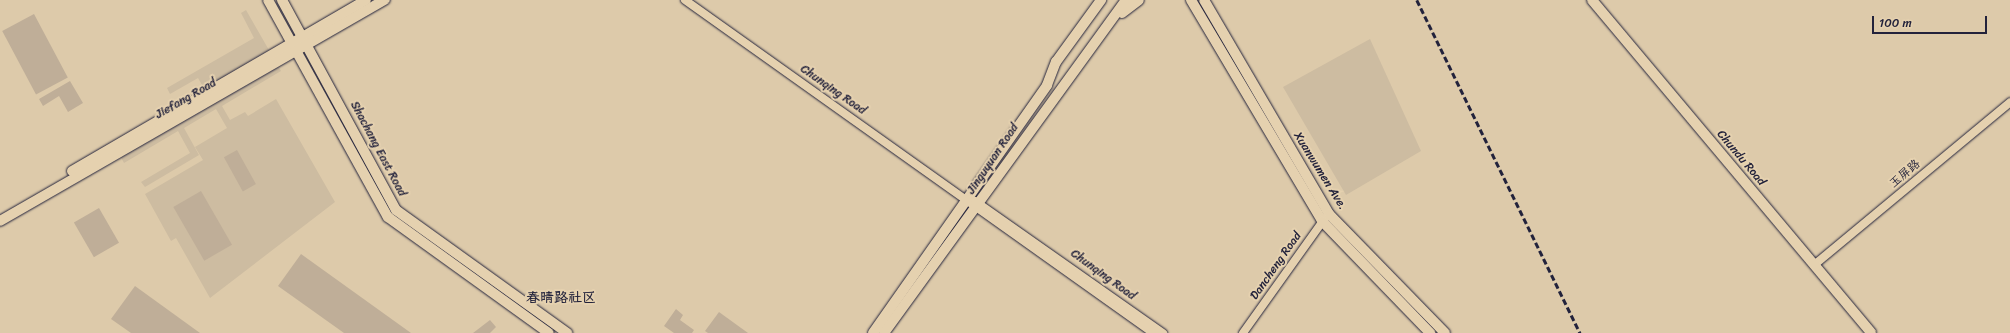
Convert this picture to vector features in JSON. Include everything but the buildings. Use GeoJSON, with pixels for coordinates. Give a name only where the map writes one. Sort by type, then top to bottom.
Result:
{"type":"FeatureCollection","features":[{"type":"Feature","properties":{"kind":"main road","name":"Shachang East Road"},"geometry":{"type":"LineString","coordinates":[[268,0],[388,217],[549,333]]}},
{"type":"Feature","properties":{"kind":"main road","name":"Shachang East Road"},"geometry":{"type":"LineString","coordinates":[[282,0],[396,210],[567,333]]}},
{"type":"Feature","properties":{"kind":"main road","name":"Jiefang Road"},"geometry":{"type":"LineString","coordinates":[[304,41],[366,0]]}},
{"type":"Feature","properties":{"kind":"main road","name":"Jiefang Road"},"geometry":{"type":"LineString","coordinates":[[0,214],[294,46],[385,0]]}},
{"type":"Feature","properties":{"kind":"main road","name":"Jinguyuan Road"},"geometry":{"type":"LineString","coordinates":[[874,333],[1047,85],[1056,62],[1101,0]]}},
{"type":"Feature","properties":{"kind":"main road","name":"Jinguyuan Road"},"geometry":{"type":"LineString","coordinates":[[884,333],[978,205],[1048,103],[1101,38],[1126,0]]}},
{"type":"Feature","properties":{"kind":"main road"},"geometry":{"type":"LineString","coordinates":[[1101,38],[1129,5],[1139,0]]}},
{"type":"Feature","properties":{"kind":"main road"},"geometry":{"type":"LineString","coordinates":[[1182,0],[1204,21]]}},
{"type":"Feature","properties":{"kind":"main road","name":"Xuanwumen Ave."},"geometry":{"type":"LineString","coordinates":[[1191,0],[1325,217],[1430,333]]}},
{"type":"Feature","properties":{"kind":"main road","name":"Xuanwumen Ave."},"geometry":{"type":"LineString","coordinates":[[1204,0],[1325,217],[1445,333]]}},
{"type":"Feature","properties":{"kind":"main road","name":"Chundu Road"},"geometry":{"type":"LineString","coordinates":[[1592,0],[1816,264],[1877,333]]}},
{"type":"Feature","properties":{"kind":"main road","name":"Chundu Road"},"geometry":{"type":"LineString","coordinates":[[1598,0],[1816,264],[1871,333]]}},
{"type":"Feature","properties":{"kind":"main road","name":"Jiefang Road"},"geometry":{"type":"LineString","coordinates":[[0,221],[294,46]]}},
{"type":"Feature","properties":{"kind":"street","name":"Chunqing Road"},"geometry":{"type":"LineString","coordinates":[[685,0],[968,200],[978,205],[1163,333]]}},
{"type":"Feature","properties":{"kind":"street","name":"玉屏路"},"geometry":{"type":"LineString","coordinates":[[1816,264],[2010,102]]}},
{"type":"Feature","properties":{"kind":"street","name":"Chunqing Road"},"geometry":{"type":"LineString","coordinates":[[978,205],[1153,333]]}},
{"type":"Feature","properties":{"kind":"street","name":"Dancheng Road"},"geometry":{"type":"LineString","coordinates":[[1243,333],[1325,217]]}},
{"type":"Feature","properties":{"kind":"shaded area"},"geometry":{"type":"Polygon","coordinates":[[[246,10],[281,71],[222,106],[230,120],[245,112],[248,116],[276,99],[335,202],[210,298],[176,238],[171,241],[145,194],[203,160],[195,147],[227,128],[216,109],[184,128],[199,155],[145,187],[141,182],[190,153],[178,131],[124,163],[115,146],[206,92],[198,78],[170,94],[167,88],[254,38],[241,13],[246,10]]]}},
{"type":"Feature","properties":{"kind":"shaded area"},"geometry":{"type":"Polygon","coordinates":[[[34,14],[68,78],[36,94],[2,31],[34,14]]]}},
{"type":"Feature","properties":{"kind":"shaded area"},"geometry":{"type":"Polygon","coordinates":[[[1370,39],[1421,151],[1346,195],[1283,87],[1370,39]]]}},
{"type":"Feature","properties":{"kind":"shaded area"},"geometry":{"type":"Polygon","coordinates":[[[70,81],[83,103],[68,112],[59,96],[43,106],[39,99],[70,81]]]}},
{"type":"Feature","properties":{"kind":"shaded area"},"geometry":{"type":"Polygon","coordinates":[[[237,150],[256,184],[243,191],[224,157],[237,150]]]}},
{"type":"Feature","properties":{"kind":"shaded area"},"geometry":{"type":"Polygon","coordinates":[[[201,191],[232,245],[204,261],[173,207],[201,191]]]}},
{"type":"Feature","properties":{"kind":"shaded area"},"geometry":{"type":"Polygon","coordinates":[[[99,208],[119,243],[94,257],[74,222],[99,208]]]}},
{"type":"Feature","properties":{"kind":"shaded area"},"geometry":{"type":"Polygon","coordinates":[[[301,254],[411,333],[344,333],[278,286],[301,254]]]}},
{"type":"Feature","properties":{"kind":"shaded area"},"geometry":{"type":"Polygon","coordinates":[[[135,286],[200,333],[131,333],[111,319],[135,286]]]}},
{"type":"Feature","properties":{"kind":"shaded area"},"geometry":{"type":"Polygon","coordinates":[[[676,309],[683,315],[680,320],[694,330],[692,333],[674,333],[664,326],[676,309]]]}},
{"type":"Feature","properties":{"kind":"shaded area"},"geometry":{"type":"Polygon","coordinates":[[[719,312],[748,333],[708,333],[705,331],[719,312]]]}},
{"type":"Feature","properties":{"kind":"shaded area"},"geometry":{"type":"Polygon","coordinates":[[[490,320],[496,327],[490,333],[473,333],[490,320]]]}},
{"type":"Feature","properties":{"kind":"railway"},"geometry":{"type":"LineString","coordinates":[[1417,0],[1580,333]]}},
{"type":"Feature","properties":{"kind":"district","name":"春晴路社区"},"geometry":{"type":"Point","coordinates":[561,298]}}]}
